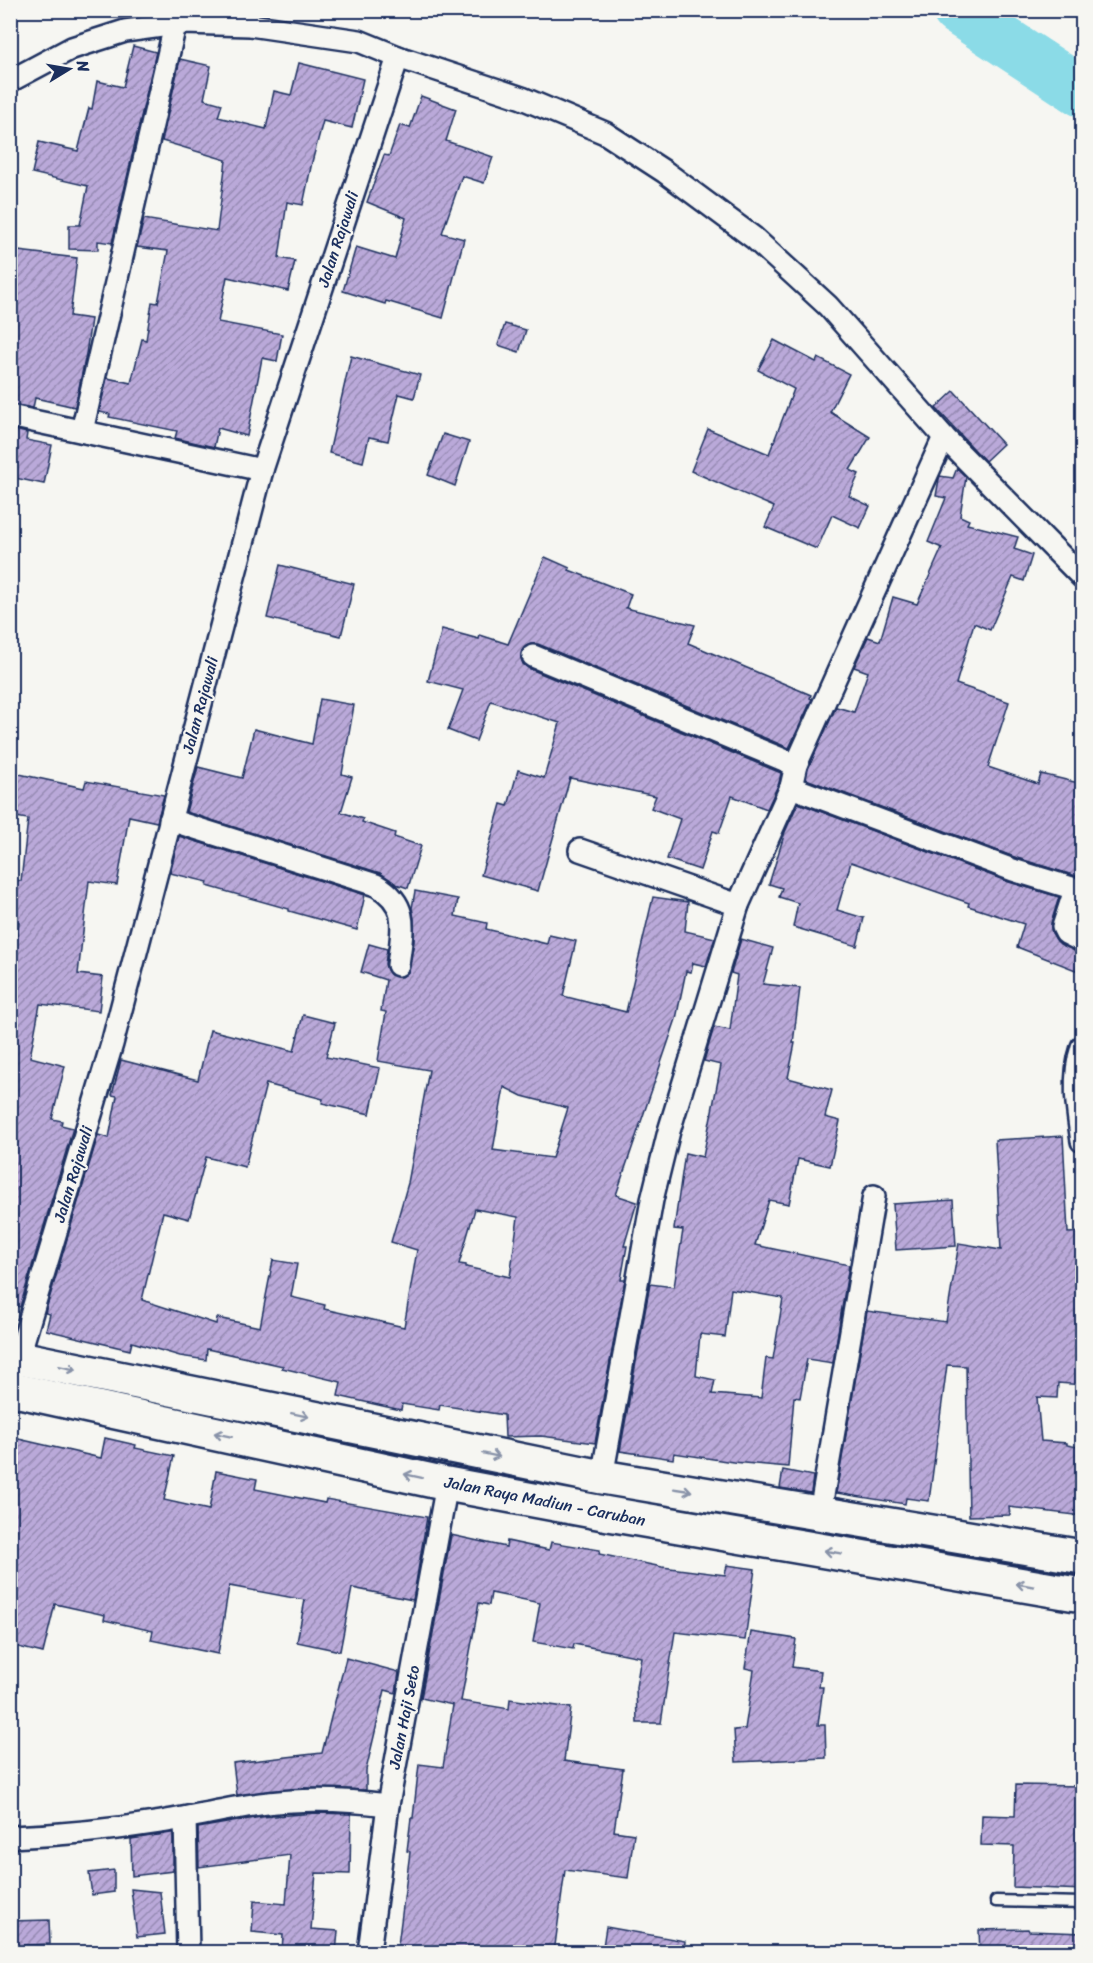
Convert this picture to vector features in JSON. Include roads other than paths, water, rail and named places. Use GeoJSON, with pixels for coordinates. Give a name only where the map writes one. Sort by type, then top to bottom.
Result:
{"type":"FeatureCollection","features":[{"type":"Feature","properties":{"kind":"highway","name":"Jalan Raya Madiun - Caruban"},"geometry":{"type":"LineString","coordinates":[[14,1357],[602,1477],[1083,1557]]}},
{"type":"Feature","properties":{"kind":"highway","name":"Jalan Raya Madiun - Caruban"},"geometry":{"type":"LineString","coordinates":[[11,1390],[447,1484],[1083,1595]]}},
{"type":"Feature","properties":{"kind":"street"},"geometry":{"type":"LineString","coordinates":[[82,431],[175,25]]}},
{"type":"Feature","properties":{"kind":"street"},"geometry":{"type":"LineString","coordinates":[[10,81],[72,48],[125,31],[175,25],[250,25],[359,41],[398,57],[522,98],[605,134],[665,172],[754,238],[828,306],[944,437],[1083,577]]}},
{"type":"Feature","properties":{"kind":"street","name":"Jalan Rajawali"},"geometry":{"type":"LineString","coordinates":[[11,1390],[14,1357],[112,1044],[262,470],[398,57]]}},
{"type":"Feature","properties":{"kind":"street"},"geometry":{"type":"LineString","coordinates":[[10,416],[262,470]]}},
{"type":"Feature","properties":{"kind":"street"},"geometry":{"type":"LineString","coordinates":[[602,1477],[652,1200],[669,1131],[738,905],[791,787],[796,765],[944,437]]}},
{"type":"Feature","properties":{"kind":"street"},"geometry":{"type":"LineString","coordinates":[[533,656],[796,765]]}},
{"type":"Feature","properties":{"kind":"street"},"geometry":{"type":"LineString","coordinates":[[791,787],[1013,870],[1072,888],[1074,893],[1063,927],[1066,933],[1083,941]]}},
{"type":"Feature","properties":{"kind":"street"},"geometry":{"type":"LineString","coordinates":[[170,820],[376,885],[388,892],[400,914],[402,924],[398,965]]}},
{"type":"Feature","properties":{"kind":"street"},"geometry":{"type":"LineString","coordinates":[[580,850],[738,905]]}},
{"type":"Feature","properties":{"kind":"street"},"geometry":{"type":"LineString","coordinates":[[1083,1047],[1076,1096],[1083,1141]]}},
{"type":"Feature","properties":{"kind":"street"},"geometry":{"type":"LineString","coordinates":[[820,1513],[874,1196]]}},
{"type":"Feature","properties":{"kind":"street","name":"Jalan Haji Seto"},"geometry":{"type":"LineString","coordinates":[[369,1953],[388,1805],[447,1484]]}},
{"type":"Feature","properties":{"kind":"street"},"geometry":{"type":"LineString","coordinates":[[10,1837],[94,1831],[291,1801],[341,1799],[388,1805]]}},
{"type":"Feature","properties":{"kind":"street"},"geometry":{"type":"LineString","coordinates":[[185,1818],[188,1953]]}},
{"type":"Feature","properties":{"kind":"lane"},"geometry":{"type":"LineString","coordinates":[[996,1901],[1083,1903]]}},
{"type":"Feature","properties":{"kind":"waterway"},"geometry":{"type":"LineString","coordinates":[[957,10],[1082,92]]}}]}
